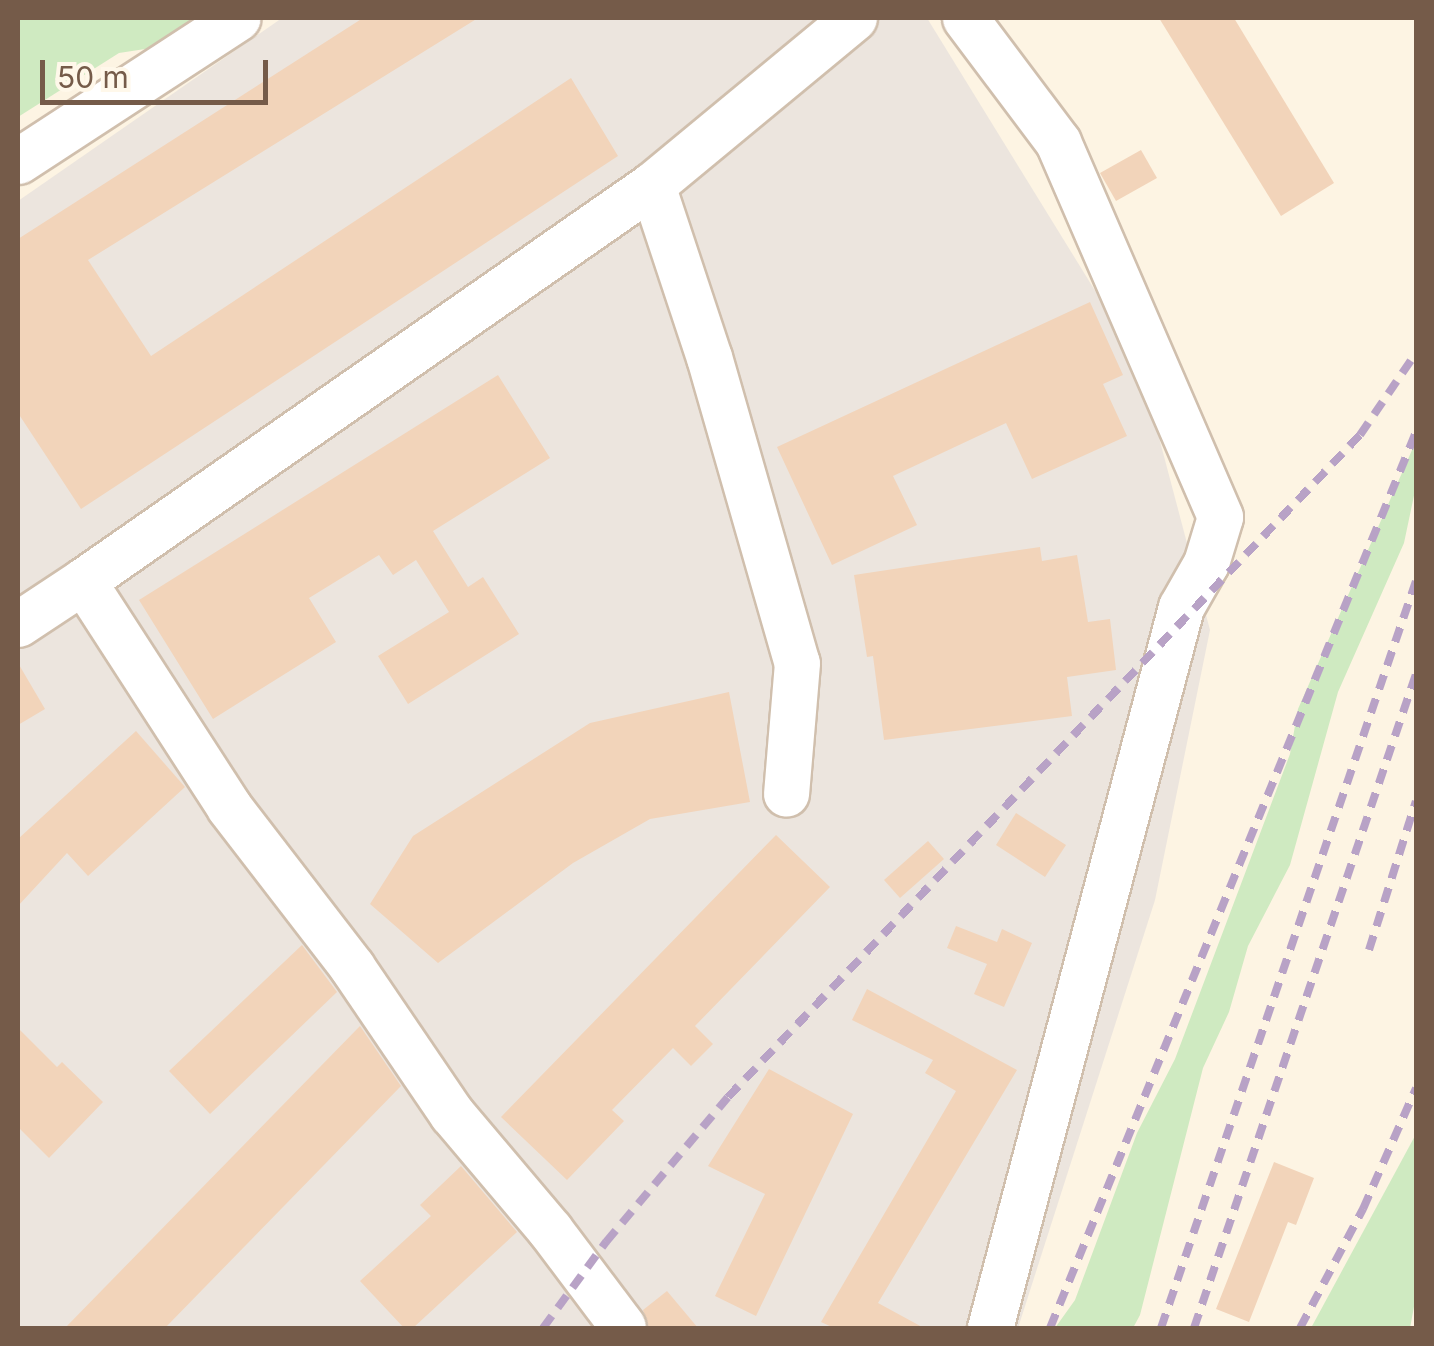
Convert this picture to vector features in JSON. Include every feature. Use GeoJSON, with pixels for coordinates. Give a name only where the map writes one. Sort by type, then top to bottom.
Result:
{"type":"FeatureCollection","features":[{"type":"Feature","properties":{"kind":"street"},"geometry":{"type":"LineString","coordinates":[[18,161],[237,18]]}},
{"type":"Feature","properties":{"kind":"street"},"geometry":{"type":"LineString","coordinates":[[18,624],[652,185],[854,18]]}},
{"type":"Feature","properties":{"kind":"street"},"geometry":{"type":"LineString","coordinates":[[965,18],[1058,142],[1220,517],[1206,563],[1182,607],[990,1328]]}},
{"type":"Feature","properties":{"kind":"street"},"geometry":{"type":"LineString","coordinates":[[652,185],[709,357],[797,663],[786,794]]}},
{"type":"Feature","properties":{"kind":"street"},"geometry":{"type":"LineString","coordinates":[[82,581],[229,807],[352,967],[452,1114],[550,1230],[622,1327]]}},
{"type":"Feature","properties":{"kind":"shaded area"},"geometry":{"type":"Polygon","coordinates":[[[282,18],[927,18],[1139,362],[1210,630],[1155,900],[1018,1328],[18,1328],[18,201],[282,18]]]}},
{"type":"Feature","properties":{"kind":"green space"},"geometry":{"type":"Polygon","coordinates":[[[18,18],[205,18],[171,45],[119,53],[18,117],[18,18]]]}},
{"type":"Feature","properties":{"kind":"green space"},"geometry":{"type":"Polygon","coordinates":[[[1416,441],[1416,486],[1404,543],[1338,692],[1290,865],[1248,946],[1229,1012],[1203,1068],[1140,1315],[1133,1328],[1055,1328],[1075,1300],[1137,1133],[1175,1059],[1290,754],[1298,709],[1416,441]]]}},
{"type":"Feature","properties":{"kind":"green space"},"geometry":{"type":"Polygon","coordinates":[[[1416,1134],[1416,1296],[1410,1328],[1311,1328],[1416,1134]]]}},
{"type":"Feature","properties":{"kind":"building"},"geometry":{"type":"Polygon","coordinates":[[[363,18],[478,18],[88,260],[151,356],[571,78],[618,156],[81,509],[18,413],[18,239],[363,18]]]}},
{"type":"Feature","properties":{"kind":"building"},"geometry":{"type":"Polygon","coordinates":[[[1159,18],[1234,18],[1334,183],[1281,216],[1159,18]]]}},
{"type":"Feature","properties":{"kind":"building"},"geometry":{"type":"Polygon","coordinates":[[[1141,150],[1157,178],[1116,201],[1100,173],[1141,150]]]}},
{"type":"Feature","properties":{"kind":"building"},"geometry":{"type":"Polygon","coordinates":[[[1090,302],[1123,375],[1103,384],[1127,436],[1032,479],[1006,423],[893,476],[917,525],[832,565],[777,447],[1090,302]]]}},
{"type":"Feature","properties":{"kind":"building"},"geometry":{"type":"Polygon","coordinates":[[[498,375],[550,458],[433,531],[468,587],[483,577],[519,634],[408,704],[378,656],[449,612],[416,560],[393,575],[379,555],[309,598],[336,642],[213,719],[139,600],[498,375]]]}},
{"type":"Feature","properties":{"kind":"building"},"geometry":{"type":"Polygon","coordinates":[[[1040,547],[1042,561],[1077,555],[1088,622],[1110,619],[1116,670],[1067,677],[1072,716],[884,740],[873,656],[867,657],[854,575],[1040,547]]]}},
{"type":"Feature","properties":{"kind":"building"},"geometry":{"type":"Polygon","coordinates":[[[18,663],[45,709],[18,725],[18,663]]]}},
{"type":"Feature","properties":{"kind":"building"},"geometry":{"type":"Polygon","coordinates":[[[729,692],[750,802],[650,819],[573,863],[438,963],[370,904],[413,836],[590,723],[729,692]]]}},
{"type":"Feature","properties":{"kind":"building"},"geometry":{"type":"Polygon","coordinates":[[[136,731],[185,787],[88,876],[67,853],[18,906],[18,839],[136,731]]]}},
{"type":"Feature","properties":{"kind":"building"},"geometry":{"type":"Polygon","coordinates":[[[1016,813],[1066,845],[1045,877],[996,845],[1016,813]]]}},
{"type":"Feature","properties":{"kind":"building"},"geometry":{"type":"Polygon","coordinates":[[[776,835],[830,887],[695,1026],[713,1044],[691,1066],[673,1048],[612,1110],[624,1121],[567,1180],[501,1117],[776,835]]]}},
{"type":"Feature","properties":{"kind":"building"},"geometry":{"type":"Polygon","coordinates":[[[928,841],[944,859],[900,898],[884,880],[928,841]]]}},
{"type":"Feature","properties":{"kind":"building"},"geometry":{"type":"Polygon","coordinates":[[[956,926],[997,942],[1002,929],[1032,943],[1004,1007],[974,994],[987,964],[947,948],[956,926]]]}},
{"type":"Feature","properties":{"kind":"building"},"geometry":{"type":"Polygon","coordinates":[[[302,945],[337,992],[210,1114],[169,1071],[302,945]]]}},
{"type":"Feature","properties":{"kind":"building"},"geometry":{"type":"Polygon","coordinates":[[[867,989],[1017,1070],[878,1303],[924,1328],[834,1328],[821,1322],[956,1091],[925,1073],[933,1060],[852,1020],[867,989]]]}},
{"type":"Feature","properties":{"kind":"building"},"geometry":{"type":"Polygon","coordinates":[[[360,1026],[401,1086],[165,1328],[65,1328],[360,1026]]]}},
{"type":"Feature","properties":{"kind":"building"},"geometry":{"type":"Polygon","coordinates":[[[18,1028],[57,1067],[62,1062],[103,1102],[49,1158],[18,1127],[18,1028]]]}},
{"type":"Feature","properties":{"kind":"building"},"geometry":{"type":"Polygon","coordinates":[[[769,1069],[853,1114],[756,1316],[715,1296],[765,1194],[708,1166],[769,1069]]]}},
{"type":"Feature","properties":{"kind":"building"},"geometry":{"type":"Polygon","coordinates":[[[1274,1162],[1314,1178],[1296,1225],[1288,1222],[1249,1322],[1216,1309],[1274,1162]]]}},
{"type":"Feature","properties":{"kind":"building"},"geometry":{"type":"Polygon","coordinates":[[[461,1166],[517,1232],[413,1328],[404,1328],[360,1281],[431,1216],[420,1205],[461,1166]]]}},
{"type":"Feature","properties":{"kind":"building"},"geometry":{"type":"Polygon","coordinates":[[[667,1291],[698,1328],[649,1328],[643,1310],[667,1291]]]}},
{"type":"Feature","properties":{"kind":"railway"},"geometry":{"type":"LineString","coordinates":[[543,1328],[606,1242],[728,1097],[1360,435],[1416,353]]}},
{"type":"Feature","properties":{"kind":"railway"},"geometry":{"type":"LineString","coordinates":[[1050,1328],[1416,432]]}},
{"type":"Feature","properties":{"kind":"railway"},"geometry":{"type":"LineString","coordinates":[[1161,1328],[1416,581]]}},
{"type":"Feature","properties":{"kind":"railway"},"geometry":{"type":"LineString","coordinates":[[1194,1328],[1416,674]]}},
{"type":"Feature","properties":{"kind":"railway"},"geometry":{"type":"LineString","coordinates":[[1369,950],[1416,801]]}},
{"type":"Feature","properties":{"kind":"railway"},"geometry":{"type":"LineString","coordinates":[[1300,1328],[1363,1209],[1416,1088]]}}]}
